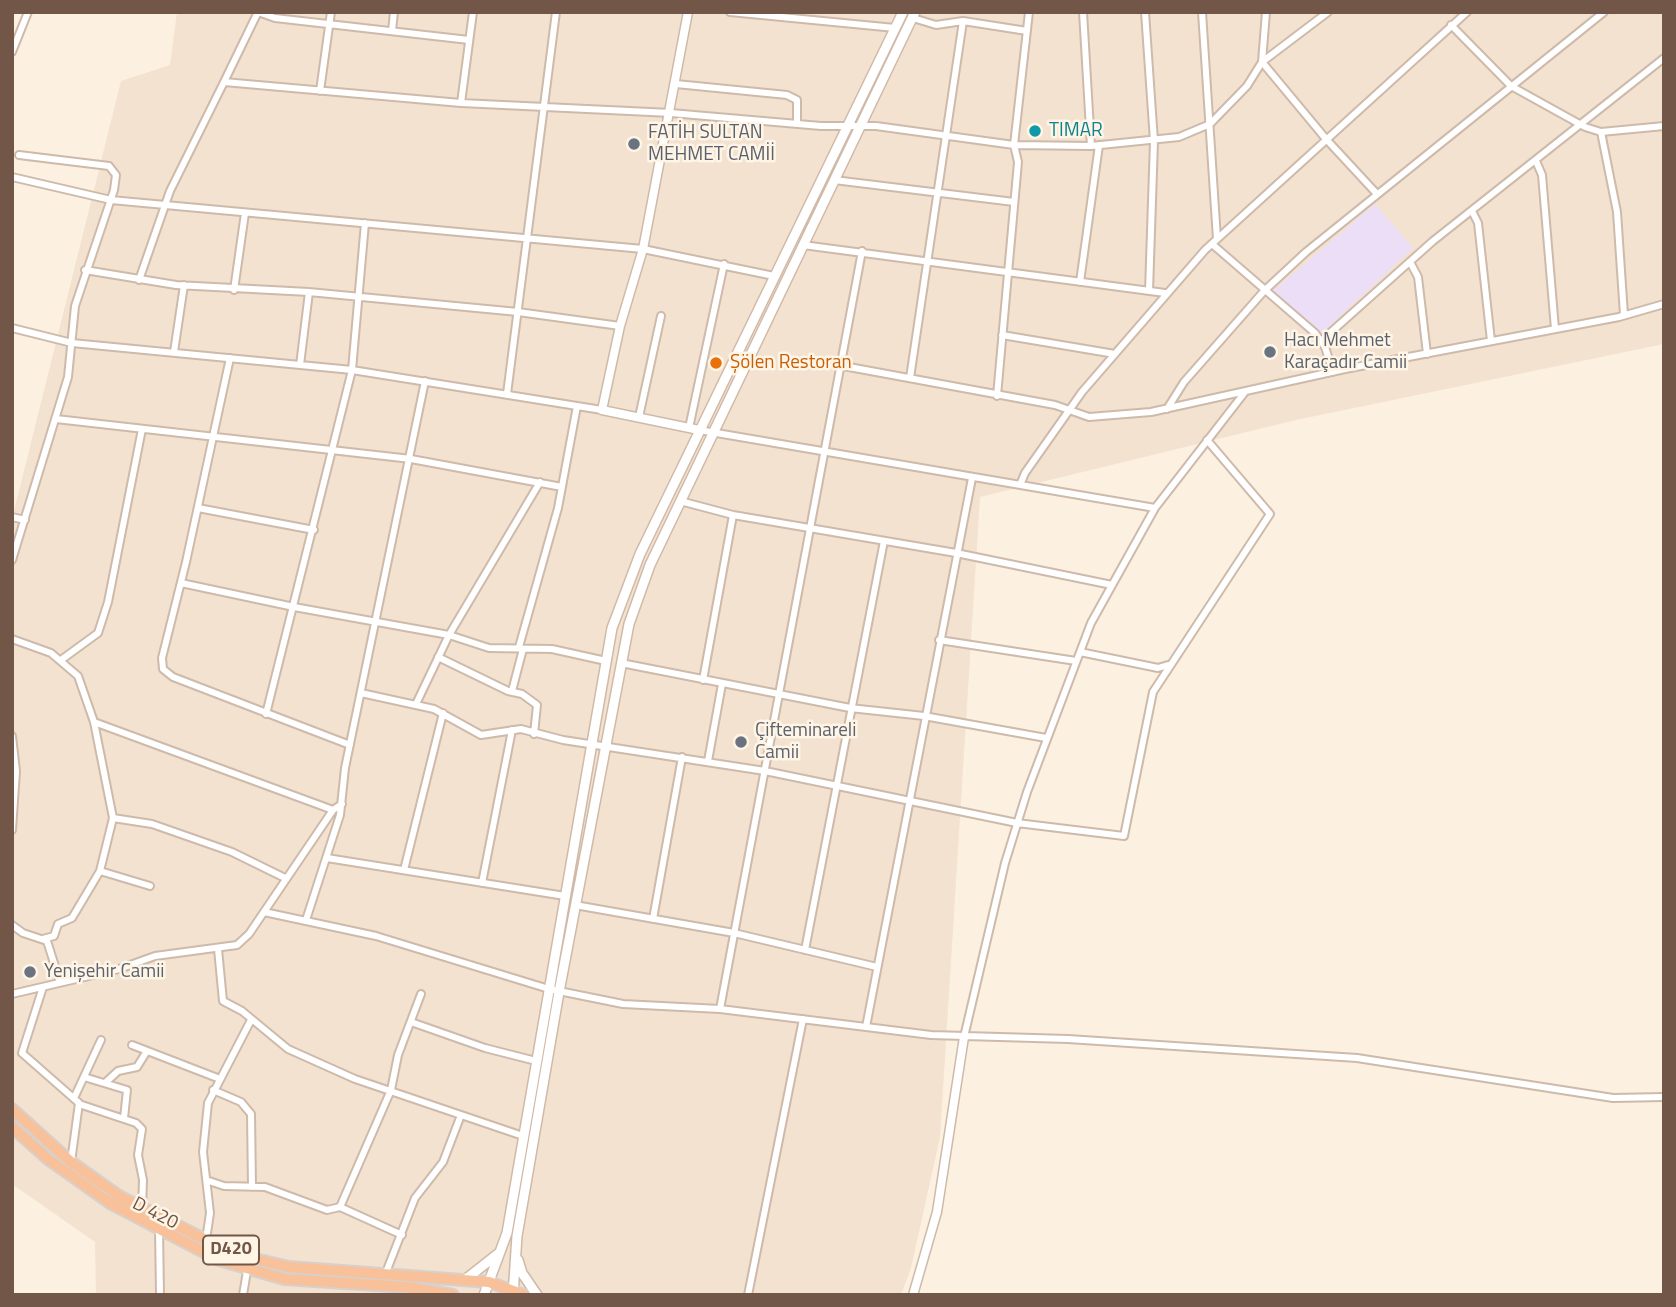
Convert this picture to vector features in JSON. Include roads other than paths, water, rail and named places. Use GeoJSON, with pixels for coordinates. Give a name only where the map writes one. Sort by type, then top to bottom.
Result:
{"type":"FeatureCollection","features":[{"type":"Feature","properties":{"kind":"highway","name":"D 420"},"geometry":{"type":"LineString","coordinates":[[12,1109],[71,1162],[142,1208],[206,1240],[251,1258],[289,1267],[489,1282]]}},
{"type":"Feature","properties":{"kind":"highway","name":"D420"},"geometry":{"type":"LineString","coordinates":[[12,1127],[76,1181],[204,1253],[247,1270],[284,1279],[406,1287],[453,1295]]}},
{"type":"Feature","properties":{"kind":"highway","name":"D420"},"geometry":{"type":"LineString","coordinates":[[489,1282],[524,1295]]}},
{"type":"Feature","properties":{"kind":"main road"},"geometry":{"type":"LineString","coordinates":[[484,1295],[502,1249],[612,628],[640,554],[694,429],[774,276],[903,12]]}},
{"type":"Feature","properties":{"kind":"main road"},"geometry":{"type":"LineString","coordinates":[[513,1292],[516,1253],[559,992],[629,624],[650,565],[914,15]]}},
{"type":"Feature","properties":{"kind":"main road"},"geometry":{"type":"LineString","coordinates":[[466,1279],[502,1249]]}},
{"type":"Feature","properties":{"kind":"main road"},"geometry":{"type":"LineString","coordinates":[[516,1253],[522,1273],[537,1295]]}},
{"type":"Feature","properties":{"kind":"street"},"geometry":{"type":"LineString","coordinates":[[12,52],[28,12]]}},
{"type":"Feature","properties":{"kind":"street"},"geometry":{"type":"LineString","coordinates":[[320,91],[331,12]]}},
{"type":"Feature","properties":{"kind":"street"},"geometry":{"type":"LineString","coordinates":[[392,31],[394,12]]}},
{"type":"Feature","properties":{"kind":"street"},"geometry":{"type":"LineString","coordinates":[[461,103],[473,12]]}},
{"type":"Feature","properties":{"kind":"street"},"geometry":{"type":"LineString","coordinates":[[507,394],[525,237],[556,12]]}},
{"type":"Feature","properties":{"kind":"street"},"geometry":{"type":"LineString","coordinates":[[602,410],[620,326],[643,249],[688,12]]}},
{"type":"Feature","properties":{"kind":"street"},"geometry":{"type":"LineString","coordinates":[[730,12],[895,27]]}},
{"type":"Feature","properties":{"kind":"street"},"geometry":{"type":"LineString","coordinates":[[997,396],[1018,162],[1014,145],[1029,12]]}},
{"type":"Feature","properties":{"kind":"street"},"geometry":{"type":"LineString","coordinates":[[1083,12],[1091,146]]}},
{"type":"Feature","properties":{"kind":"street"},"geometry":{"type":"LineString","coordinates":[[1145,12],[1154,141],[1149,291]]}},
{"type":"Feature","properties":{"kind":"street"},"geometry":{"type":"LineString","coordinates":[[1202,12],[1210,124],[1214,242],[1321,341],[1332,372]]}},
{"type":"Feature","properties":{"kind":"street"},"geometry":{"type":"LineString","coordinates":[[1266,12],[1262,62],[1326,139],[1377,194]]}},
{"type":"Feature","properties":{"kind":"street"},"geometry":{"type":"LineString","coordinates":[[224,82],[461,103],[860,126],[945,134],[1014,145],[1091,146],[1179,137],[1210,124],[1247,86],[1262,62],[1328,12]]}},
{"type":"Feature","properties":{"kind":"street"},"geometry":{"type":"LineString","coordinates":[[1020,485],[1025,473],[1070,410],[1165,293],[1214,242],[1466,12]]}},
{"type":"Feature","properties":{"kind":"street"},"geometry":{"type":"LineString","coordinates":[[1167,409],[1184,382],[1264,291],[1306,251],[1604,12]]}},
{"type":"Feature","properties":{"kind":"street"},"geometry":{"type":"LineString","coordinates":[[139,280],[165,206],[258,13],[470,40]]}},
{"type":"Feature","properties":{"kind":"street"},"geometry":{"type":"LineString","coordinates":[[914,15],[936,25],[963,21],[1027,31]]}},
{"type":"Feature","properties":{"kind":"street"},"geometry":{"type":"LineString","coordinates":[[910,378],[963,21]]}},
{"type":"Feature","properties":{"kind":"street"},"geometry":{"type":"LineString","coordinates":[[1451,25],[1511,86],[1581,125],[1601,132],[1664,126]]}},
{"type":"Feature","properties":{"kind":"street"},"geometry":{"type":"LineString","coordinates":[[1321,341],[1410,262],[1664,58]]}},
{"type":"Feature","properties":{"kind":"street"},"geometry":{"type":"LineString","coordinates":[[676,84],[787,95],[797,100],[797,123]]}},
{"type":"Feature","properties":{"kind":"street"},"geometry":{"type":"LineString","coordinates":[[1601,132],[1617,212],[1624,315]]}},
{"type":"Feature","properties":{"kind":"street"},"geometry":{"type":"LineString","coordinates":[[1080,282],[1099,145]]}},
{"type":"Feature","properties":{"kind":"street"},"geometry":{"type":"LineString","coordinates":[[12,560],[68,377],[75,306],[85,270],[111,200],[116,175],[109,166],[19,155]]}},
{"type":"Feature","properties":{"kind":"street"},"geometry":{"type":"LineString","coordinates":[[1536,161],[1542,174],[1555,329]]}},
{"type":"Feature","properties":{"kind":"street"},"geometry":{"type":"LineString","coordinates":[[12,177],[111,200],[643,249],[774,276]]}},
{"type":"Feature","properties":{"kind":"street"},"geometry":{"type":"LineString","coordinates":[[834,180],[1014,202]]}},
{"type":"Feature","properties":{"kind":"street"},"geometry":{"type":"LineString","coordinates":[[1472,211],[1478,223],[1491,341]]}},
{"type":"Feature","properties":{"kind":"street"},"geometry":{"type":"LineString","coordinates":[[234,290],[245,213]]}},
{"type":"Feature","properties":{"kind":"street"},"geometry":{"type":"LineString","coordinates":[[266,714],[334,452],[352,370],[365,223]]}},
{"type":"Feature","properties":{"kind":"street"},"geometry":{"type":"LineString","coordinates":[[803,245],[1165,293]]}},
{"type":"Feature","properties":{"kind":"street"},"geometry":{"type":"LineString","coordinates":[[720,1009],[811,529],[838,365],[862,251]]}},
{"type":"Feature","properties":{"kind":"street"},"geometry":{"type":"LineString","coordinates":[[1410,262],[1418,277],[1427,354]]}},
{"type":"Feature","properties":{"kind":"street"},"geometry":{"type":"LineString","coordinates":[[694,429],[724,264]]}},
{"type":"Feature","properties":{"kind":"street"},"geometry":{"type":"LineString","coordinates":[[85,270],[184,285],[234,290],[309,292],[518,312],[620,326]]}},
{"type":"Feature","properties":{"kind":"street"},"geometry":{"type":"LineString","coordinates":[[174,352],[184,285]]}},
{"type":"Feature","properties":{"kind":"street"},"geometry":{"type":"LineString","coordinates":[[300,365],[309,292]]}},
{"type":"Feature","properties":{"kind":"street"},"geometry":{"type":"LineString","coordinates":[[838,365],[1070,410],[1089,417],[1167,409],[1332,372],[1624,315],[1664,304]]}},
{"type":"Feature","properties":{"kind":"street"},"geometry":{"type":"LineString","coordinates":[[639,417],[661,316]]}},
{"type":"Feature","properties":{"kind":"street"},"geometry":{"type":"LineString","coordinates":[[12,328],[72,343],[352,370],[425,381],[1155,508]]}},
{"type":"Feature","properties":{"kind":"street"},"geometry":{"type":"LineString","coordinates":[[1002,335],[1115,354]]}},
{"type":"Feature","properties":{"kind":"street"},"geometry":{"type":"LineString","coordinates":[[230,358],[162,658],[163,669],[173,677],[350,745]]}},
{"type":"Feature","properties":{"kind":"street"},"geometry":{"type":"LineString","coordinates":[[306,920],[342,804],[350,745],[425,381]]}},
{"type":"Feature","properties":{"kind":"street"},"geometry":{"type":"LineString","coordinates":[[914,1295],[937,1212],[964,1037],[1017,823],[1046,738],[1080,652],[1112,585],[1155,508],[1245,392]]}},
{"type":"Feature","properties":{"kind":"street"},"geometry":{"type":"LineString","coordinates":[[512,691],[562,487],[577,407]]}},
{"type":"Feature","properties":{"kind":"street"},"geometry":{"type":"LineString","coordinates":[[55,419],[411,459],[562,487]]}},
{"type":"Feature","properties":{"kind":"street"},"geometry":{"type":"LineString","coordinates":[[61,660],[98,633],[108,602],[142,429]]}},
{"type":"Feature","properties":{"kind":"street"},"geometry":{"type":"LineString","coordinates":[[361,693],[416,704],[443,713],[481,735],[521,729],[534,734],[592,744],[606,744],[765,771],[1017,823],[1124,836],[1153,692],[1168,665],[1270,514],[1207,440]]}},
{"type":"Feature","properties":{"kind":"street"},"geometry":{"type":"LineString","coordinates":[[866,1027],[972,478]]}},
{"type":"Feature","properties":{"kind":"street"},"geometry":{"type":"LineString","coordinates":[[416,704],[449,635],[540,482]]}},
{"type":"Feature","properties":{"kind":"street"},"geometry":{"type":"LineString","coordinates":[[680,501],[733,515],[956,553],[1112,585]]}},
{"type":"Feature","properties":{"kind":"street"},"geometry":{"type":"LineString","coordinates":[[198,508],[314,530]]}},
{"type":"Feature","properties":{"kind":"street"},"geometry":{"type":"LineString","coordinates":[[703,680],[733,515]]}},
{"type":"Feature","properties":{"kind":"street"},"geometry":{"type":"LineString","coordinates":[[12,517],[25,520]]}},
{"type":"Feature","properties":{"kind":"street"},"geometry":{"type":"LineString","coordinates":[[805,950],[884,541]]}},
{"type":"Feature","properties":{"kind":"street"},"geometry":{"type":"LineString","coordinates":[[181,583],[449,635],[489,648],[552,649],[606,661]]}},
{"type":"Feature","properties":{"kind":"street"},"geometry":{"type":"LineString","coordinates":[[12,639],[61,660],[78,676],[94,722],[113,818],[100,871],[72,918],[58,924],[54,936],[43,939],[23,933],[12,925]]}},
{"type":"Feature","properties":{"kind":"street"},"geometry":{"type":"LineString","coordinates":[[939,640],[1076,661]]}},
{"type":"Feature","properties":{"kind":"street"},"geometry":{"type":"LineString","coordinates":[[1080,652],[1158,668],[1168,665]]}},
{"type":"Feature","properties":{"kind":"street"},"geometry":{"type":"LineString","coordinates":[[438,657],[522,694],[537,705],[534,734]]}},
{"type":"Feature","properties":{"kind":"street"},"geometry":{"type":"LineString","coordinates":[[621,663],[850,708],[924,716],[1046,738]]}},
{"type":"Feature","properties":{"kind":"street"},"geometry":{"type":"LineString","coordinates":[[708,761],[722,684]]}},
{"type":"Feature","properties":{"kind":"street"},"geometry":{"type":"LineString","coordinates":[[404,870],[443,713]]}},
{"type":"Feature","properties":{"kind":"street"},"geometry":{"type":"LineString","coordinates":[[94,722],[333,810]]}},
{"type":"Feature","properties":{"kind":"street"},"geometry":{"type":"LineString","coordinates":[[482,883],[512,730]]}},
{"type":"Feature","properties":{"kind":"street"},"geometry":{"type":"LineString","coordinates":[[12,736],[16,771],[12,830]]}},
{"type":"Feature","properties":{"kind":"street"},"geometry":{"type":"LineString","coordinates":[[653,919],[682,757]]}},
{"type":"Feature","properties":{"kind":"street"},"geometry":{"type":"LineString","coordinates":[[12,994],[118,969],[155,956],[229,948],[244,940],[333,810],[342,804]]}},
{"type":"Feature","properties":{"kind":"street"},"geometry":{"type":"LineString","coordinates":[[113,818],[130,818],[163,828],[232,852],[285,877]]}},
{"type":"Feature","properties":{"kind":"street"},"geometry":{"type":"LineString","coordinates":[[327,858],[565,896]]}},
{"type":"Feature","properties":{"kind":"street"},"geometry":{"type":"LineString","coordinates":[[100,871],[150,886]]}},
{"type":"Feature","properties":{"kind":"street"},"geometry":{"type":"LineString","coordinates":[[575,905],[734,933],[877,967]]}},
{"type":"Feature","properties":{"kind":"street"},"geometry":{"type":"LineString","coordinates":[[264,912],[376,936],[548,989],[622,1004],[720,1009],[964,1037],[1068,1039],[1241,1048],[1435,1068],[1612,1098],[1664,1097]]}},
{"type":"Feature","properties":{"kind":"street"},"geometry":{"type":"LineString","coordinates":[[43,939],[50,947],[60,982]]}},
{"type":"Feature","properties":{"kind":"street"},"geometry":{"type":"LineString","coordinates":[[218,949],[220,998],[288,1049],[355,1079],[523,1136]]}},
{"type":"Feature","properties":{"kind":"street"},"geometry":{"type":"LineString","coordinates":[[43,987],[22,1053],[75,1096],[79,1104],[71,1162]]}},
{"type":"Feature","properties":{"kind":"street"},"geometry":{"type":"LineString","coordinates":[[340,1207],[391,1090],[398,1055],[421,994]]}},
{"type":"Feature","properties":{"kind":"street"},"geometry":{"type":"LineString","coordinates":[[748,1295],[803,1019]]}},
{"type":"Feature","properties":{"kind":"street"},"geometry":{"type":"LineString","coordinates":[[206,1240],[210,1213],[209,1181],[203,1152],[208,1103],[251,1020]]}},
{"type":"Feature","properties":{"kind":"street"},"geometry":{"type":"LineString","coordinates":[[411,1022],[485,1048],[536,1061]]}},
{"type":"Feature","properties":{"kind":"street"},"geometry":{"type":"LineString","coordinates":[[75,1096],[100,1040]]}},
{"type":"Feature","properties":{"kind":"street"},"geometry":{"type":"LineString","coordinates":[[132,1045],[219,1079]]}},
{"type":"Feature","properties":{"kind":"street"},"geometry":{"type":"LineString","coordinates":[[105,1083],[118,1071],[137,1067],[147,1051]]}},
{"type":"Feature","properties":{"kind":"street"},"geometry":{"type":"LineString","coordinates":[[84,1077],[128,1092],[124,1118]]}},
{"type":"Feature","properties":{"kind":"street"},"geometry":{"type":"LineString","coordinates":[[213,1090],[241,1102],[251,1114],[252,1187]]}},
{"type":"Feature","properties":{"kind":"street"},"geometry":{"type":"LineString","coordinates":[[79,1104],[124,1118],[142,1129],[138,1155],[143,1180],[142,1208]]}},
{"type":"Feature","properties":{"kind":"street"},"geometry":{"type":"LineString","coordinates":[[385,1275],[415,1198],[443,1162],[461,1115]]}},
{"type":"Feature","properties":{"kind":"street"},"geometry":{"type":"LineString","coordinates":[[209,1181],[224,1186],[279,1191],[327,1210],[340,1207],[402,1235]]}},
{"type":"Feature","properties":{"kind":"street"},"geometry":{"type":"LineString","coordinates":[[159,1229],[160,1295]]}},
{"type":"Feature","properties":{"kind":"street"},"geometry":{"type":"LineString","coordinates":[[243,1295],[247,1270]]}},
{"type":"Feature","properties":{"kind":"place","name":"TIMAR"},"geometry":{"type":"Point","coordinates":[1035,131]}},
{"type":"Feature","properties":{"kind":"place","name":"FATİH SULTAN MEHMET CAMİİ"},"geometry":{"type":"Point","coordinates":[634,144]}},
{"type":"Feature","properties":{"kind":"place","name":"Hacı Mehmet Karaçadır Camii"},"geometry":{"type":"Point","coordinates":[1270,352]}},
{"type":"Feature","properties":{"kind":"place","name":"Şölen Restoran"},"geometry":{"type":"Point","coordinates":[716,363]}},
{"type":"Feature","properties":{"kind":"place","name":"Çifteminareli Camii"},"geometry":{"type":"Point","coordinates":[741,742]}},
{"type":"Feature","properties":{"kind":"place","name":"Yenişehir Camii"},"geometry":{"type":"Point","coordinates":[30,972]}}]}
